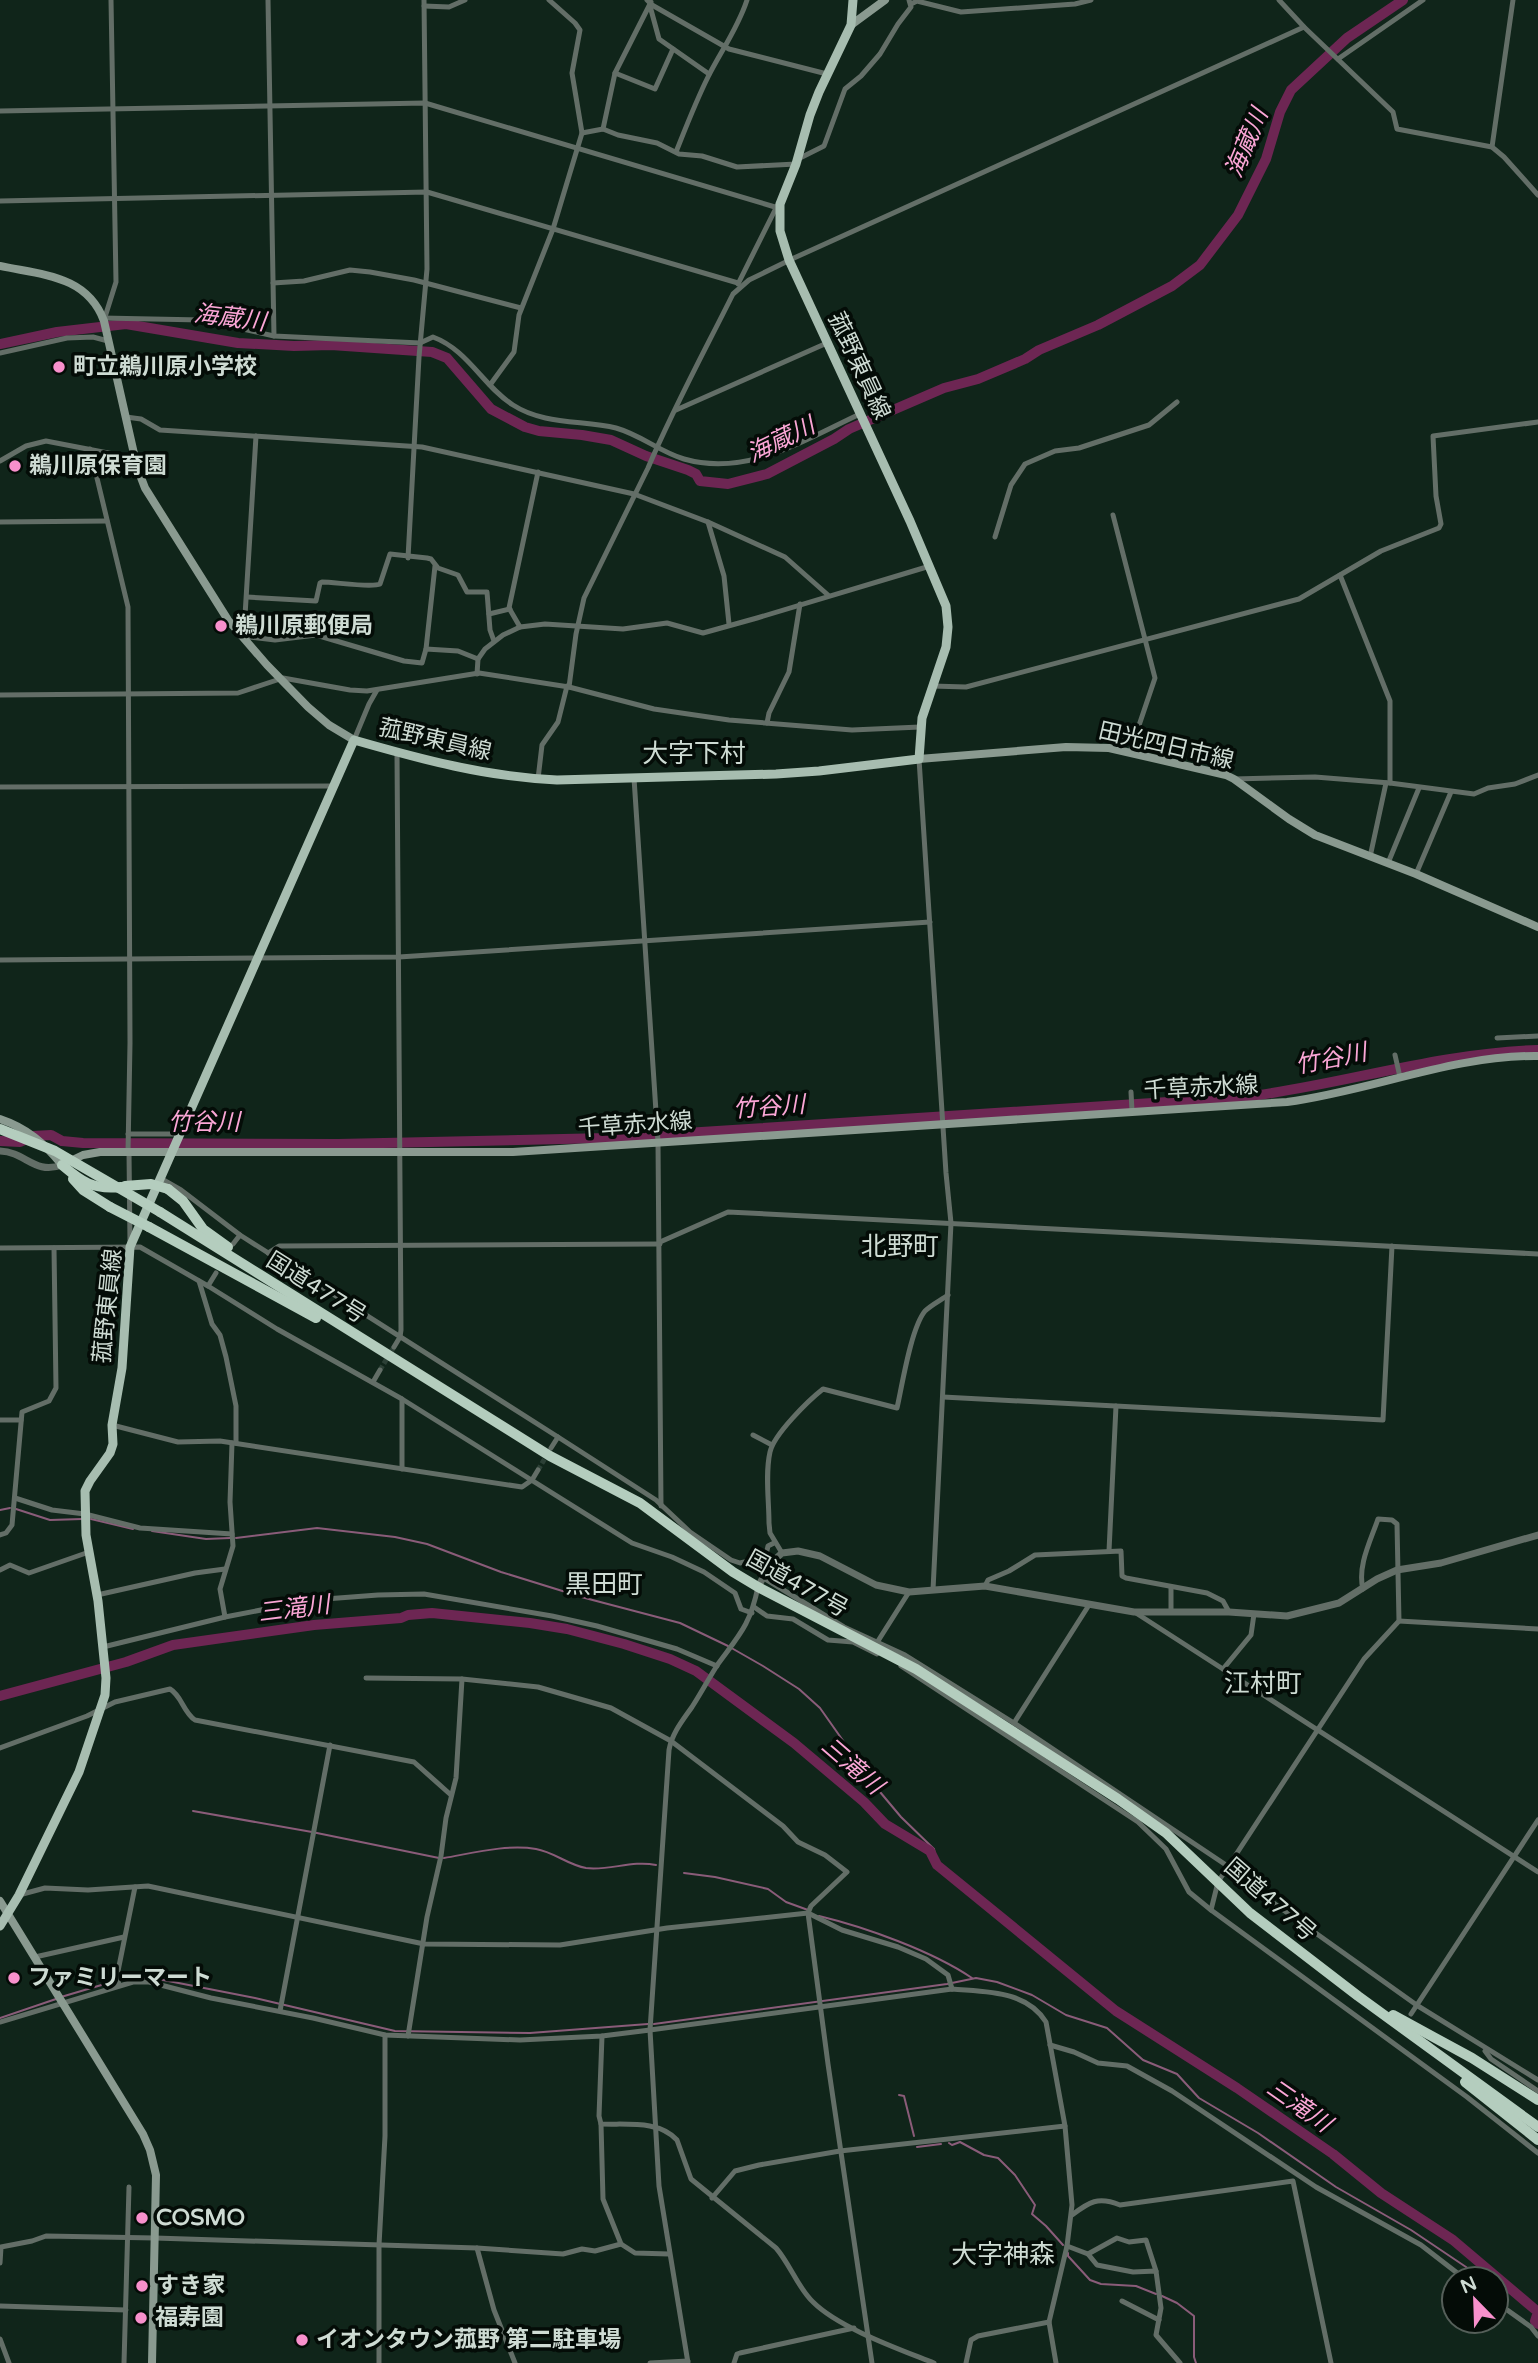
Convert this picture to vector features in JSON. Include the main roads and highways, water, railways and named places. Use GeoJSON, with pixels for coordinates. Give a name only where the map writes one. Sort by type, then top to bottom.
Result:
{"type":"FeatureCollection","features":[{"type":"Feature","properties":{"kind":"highway","name":"国道477号"},"geometry":{"type":"LineString","coordinates":[[0,1129],[55,1151],[160,1212],[550,1456],[640,1503],[733,1572],[760,1582],[1012,1725],[1166,1833],[1250,1913],[1358,1996],[1538,2127]]}},
{"type":"Feature","properties":{"kind":"highway"},"geometry":{"type":"LineString","coordinates":[[62,1165],[80,1181],[95,1187],[151,1184],[168,1189],[178,1196],[214,1238],[271,1275],[355,1336]]}},
{"type":"Feature","properties":{"kind":"highway"},"geometry":{"type":"LineString","coordinates":[[62,1165],[83,1190],[110,1207],[301,1311],[355,1336]]}},
{"type":"Feature","properties":{"kind":"highway"},"geometry":{"type":"LineString","coordinates":[[1322,1969],[1387,2012],[1472,2058],[1538,2100]]}},
{"type":"Feature","properties":{"kind":"highway"},"geometry":{"type":"LineString","coordinates":[[1358,1996],[1538,2140]]}},
{"type":"Feature","properties":{"kind":"main road","name":"菰野東員線"},"geometry":{"type":"LineString","coordinates":[[0,1926],[19,1895],[79,1772],[106,1695],[97,1595],[85,1517],[85,1491],[113,1444],[113,1425],[122,1368],[130,1247],[354,740],[469,769],[538,779],[808,772],[919,759],[920,727],[946,647],[946,606],[789,260],[781,239],[778,205],[797,162],[810,115],[851,24],[853,0]]}},
{"type":"Feature","properties":{"kind":"main road"},"geometry":{"type":"LineString","coordinates":[[851,24],[884,0]]}},
{"type":"Feature","properties":{"kind":"main road"},"geometry":{"type":"LineString","coordinates":[[0,266],[63,280],[78,287],[95,303],[104,318],[134,458],[145,488],[214,599],[243,638],[280,678],[330,725],[354,740]]}},
{"type":"Feature","properties":{"kind":"main road","name":"田光四日市線"},"geometry":{"type":"LineString","coordinates":[[919,759],[1066,747],[1109,748],[1234,779],[1298,826],[1324,839],[1416,874],[1538,927]]}},
{"type":"Feature","properties":{"kind":"main road","name":"千草赤水線"},"geometry":{"type":"LineString","coordinates":[[62,1165],[83,1155],[129,1151],[513,1152],[943,1122],[1287,1102],[1452,1065],[1538,1056]]}},
{"type":"Feature","properties":{"kind":"main road"},"geometry":{"type":"LineString","coordinates":[[0,1119],[28,1131],[62,1165]]}},
{"type":"Feature","properties":{"kind":"main road"},"geometry":{"type":"LineString","coordinates":[[0,1901],[143,2134],[150,2150],[156,2175],[152,2363]]}},
{"type":"Feature","properties":{"kind":"waterway","name":"海蔵川"},"geometry":{"type":"LineString","coordinates":[[0,344],[57,332],[126,324],[238,343],[331,345],[432,352],[447,358],[491,409],[525,427],[611,440],[646,456],[688,470],[696,474],[700,481],[728,484],[767,474],[849,429],[944,388],[978,379],[1025,359],[1172,286],[1200,265],[1238,215],[1266,159],[1280,112],[1291,90],[1347,38],[1403,0]]}},
{"type":"Feature","properties":{"kind":"waterway","name":"竹谷川"},"geometry":{"type":"LineString","coordinates":[[0,1141],[20,1142],[33,1136],[51,1135],[62,1141],[83,1143],[338,1144],[607,1138],[1246,1097],[1464,1057],[1538,1050]]}},
{"type":"Feature","properties":{"kind":"waterway"},"geometry":{"type":"LineString","coordinates":[[0,1510],[10,1508]]}},
{"type":"Feature","properties":{"kind":"waterway"},"geometry":{"type":"LineString","coordinates":[[16,1509],[50,1520],[82,1519]]}},
{"type":"Feature","properties":{"kind":"waterway"},"geometry":{"type":"LineString","coordinates":[[91,1519],[133,1529]]}},
{"type":"Feature","properties":{"kind":"waterway"},"geometry":{"type":"LineString","coordinates":[[236,1538],[317,1528],[395,1537],[427,1544],[501,1572],[585,1598],[680,1623],[763,1666],[799,1689],[820,1708],[875,1786],[901,1817],[934,1849],[937,1865]]}},
{"type":"Feature","properties":{"kind":"waterway"},"geometry":{"type":"LineString","coordinates":[[152,1531],[206,1539],[230,1538]]}},
{"type":"Feature","properties":{"kind":"waterway","name":"三滝川"},"geometry":{"type":"LineString","coordinates":[[0,1696],[126,1662],[173,1645],[314,1625],[432,1613],[567,1629],[670,1659],[696,1671],[794,1743],[864,1802],[885,1824],[930,1851],[937,1865],[1116,2011],[1237,2088],[1333,2154],[1381,2193],[1453,2240],[1538,2312],[1535,2321],[1538,2324]]}},
{"type":"Feature","properties":{"kind":"waterway"},"geometry":{"type":"LineString","coordinates":[[854,1770],[874,1786]]}},
{"type":"Feature","properties":{"kind":"waterway"},"geometry":{"type":"LineString","coordinates":[[193,1811],[439,1858]]}},
{"type":"Feature","properties":{"kind":"waterway"},"geometry":{"type":"LineString","coordinates":[[444,1858],[490,1850],[525,1848],[543,1851],[586,1868],[656,1865]]}},
{"type":"Feature","properties":{"kind":"waterway"},"geometry":{"type":"LineString","coordinates":[[684,1873],[768,1889],[786,1902],[808,1910]]}},
{"type":"Feature","properties":{"kind":"waterway"},"geometry":{"type":"LineString","coordinates":[[819,1916],[898,1941],[938,1958],[972,1978]]}},
{"type":"Feature","properties":{"kind":"waterway"},"geometry":{"type":"LineString","coordinates":[[61,1997],[125,1978],[153,1978],[255,1998],[395,2031],[530,2033],[648,2024]]}},
{"type":"Feature","properties":{"kind":"waterway"},"geometry":{"type":"LineString","coordinates":[[654,2024],[976,1978],[997,1982],[1032,1995],[1066,2015],[1107,2028],[1143,2060],[1177,2074],[1199,2098],[1463,2265]]}},
{"type":"Feature","properties":{"kind":"waterway"},"geometry":{"type":"LineString","coordinates":[[0,2018],[56,1999]]}},
{"type":"Feature","properties":{"kind":"waterway"},"geometry":{"type":"LineString","coordinates":[[899,2095],[904,2096],[914,2136]]}},
{"type":"Feature","properties":{"kind":"waterway"},"geometry":{"type":"LineString","coordinates":[[949,2143],[952,2145],[960,2142],[984,2155],[998,2158],[1015,2175],[1035,2205],[1032,2214],[1063,2245]]}},
{"type":"Feature","properties":{"kind":"waterway"},"geometry":{"type":"LineString","coordinates":[[917,2147],[941,2144]]}},
{"type":"Feature","properties":{"kind":"waterway"},"geometry":{"type":"LineString","coordinates":[[1068,2253],[1090,2280],[1101,2284],[1136,2286],[1156,2294]]}},
{"type":"Feature","properties":{"kind":"waterway"},"geometry":{"type":"LineString","coordinates":[[1162,2296],[1194,2316],[1196,2363]]}},
{"type":"Feature","properties":{"kind":"tunnel"},"geometry":{"type":"LineString","coordinates":[[380,1370],[394,1347]]}},
{"type":"Feature","properties":{"kind":"tunnel"},"geometry":{"type":"LineString","coordinates":[[538,1470],[547,1455]]}},
{"type":"Feature","properties":{"kind":"place","name":"町立鵜川原小学校"},"geometry":{"type":"Point","coordinates":[59,367]}},
{"type":"Feature","properties":{"kind":"place","name":"鵜川原保育園"},"geometry":{"type":"Point","coordinates":[15,466]}},
{"type":"Feature","properties":{"kind":"place","name":"鵜川原郵便局"},"geometry":{"type":"Point","coordinates":[221,626]}},
{"type":"Feature","properties":{"kind":"place","name":"ファミリーマート"},"geometry":{"type":"Point","coordinates":[14,1978]}},
{"type":"Feature","properties":{"kind":"place","name":"COSMO"},"geometry":{"type":"Point","coordinates":[142,2218]}},
{"type":"Feature","properties":{"kind":"place","name":"すき家"},"geometry":{"type":"Point","coordinates":[142,2286]}},
{"type":"Feature","properties":{"kind":"place","name":"福寿園"},"geometry":{"type":"Point","coordinates":[141,2318]}},
{"type":"Feature","properties":{"kind":"place","name":"イオンタウン菰野 第二駐車場"},"geometry":{"type":"Point","coordinates":[302,2340]}},
{"type":"Feature","properties":{"kind":"district","name":"大字下村"},"geometry":{"type":"Point","coordinates":[694,753]}},
{"type":"Feature","properties":{"kind":"district","name":"北野町"},"geometry":{"type":"Point","coordinates":[900,1246]}},
{"type":"Feature","properties":{"kind":"district","name":"黒田町"},"geometry":{"type":"Point","coordinates":[604,1584]}},
{"type":"Feature","properties":{"kind":"district","name":"江村町"},"geometry":{"type":"Point","coordinates":[1263,1683]}},
{"type":"Feature","properties":{"kind":"district","name":"大字神森"},"geometry":{"type":"Point","coordinates":[1003,2254]}}]}
